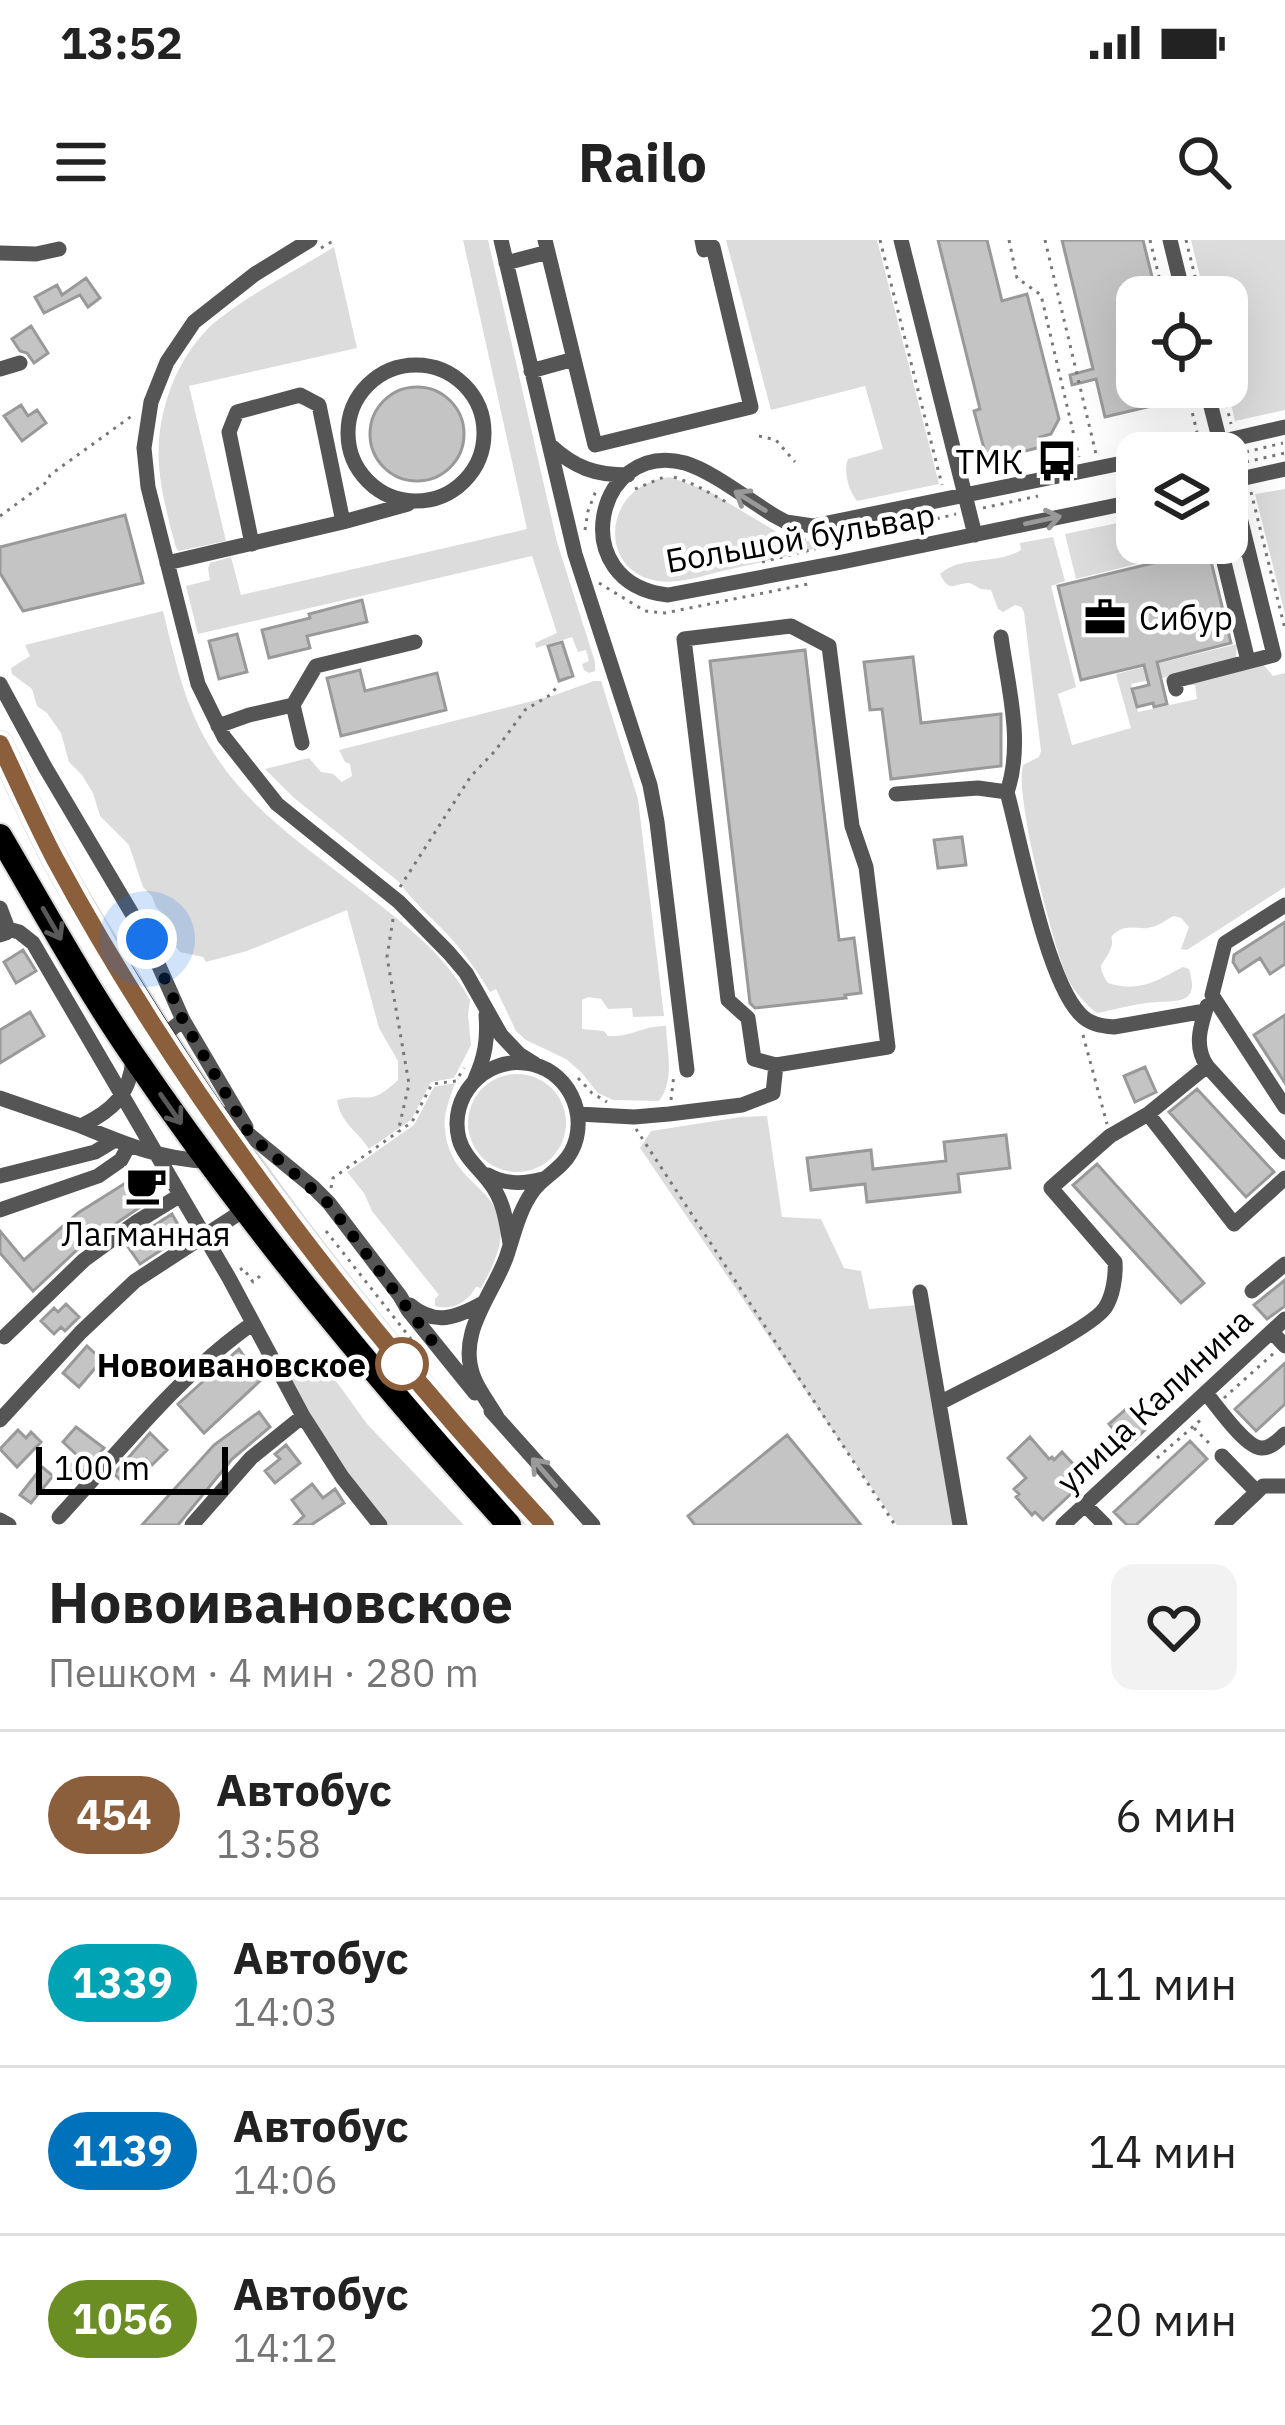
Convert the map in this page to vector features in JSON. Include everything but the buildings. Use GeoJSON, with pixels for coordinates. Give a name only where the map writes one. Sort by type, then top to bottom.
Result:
{"type":"FeatureCollection","features":[{"type":"Feature","properties":{"kind":"highway"},"geometry":{"type":"LineString","coordinates":[[0,744],[55,858],[173,1028],[201,1097],[369,1324],[544,1525]]}},
{"type":"Feature","properties":{"kind":"highway"},"geometry":{"type":"LineString","coordinates":[[0,836],[104,1012],[207,1161],[342,1334],[508,1525]]}},
{"type":"Feature","properties":{"kind":"street"},"geometry":{"type":"LineString","coordinates":[[310,240],[255,274],[194,322],[167,362],[151,402],[144,448],[148,487],[197,684],[249,773],[277,804],[399,902],[466,973],[501,1035],[519,1054],[551,1071],[573,1097],[578,1135],[557,1170],[524,1184],[498,1181],[480,1171]]}},
{"type":"Feature","properties":{"kind":"street"},"geometry":{"type":"LineString","coordinates":[[501,240],[575,554],[650,785],[687,1070]]}},
{"type":"Feature","properties":{"kind":"street"},"geometry":{"type":"LineString","coordinates":[[506,263],[546,246],[595,445],[752,406],[713,247],[704,250],[702,240]]}},
{"type":"Feature","properties":{"kind":"street"},"geometry":{"type":"LineString","coordinates":[[901,240],[975,535]]}},
{"type":"Feature","properties":{"kind":"street"},"geometry":{"type":"LineString","coordinates":[[1169,240],[1178,276]]}},
{"type":"Feature","properties":{"kind":"street"},"geometry":{"type":"LineString","coordinates":[[0,253],[59,249]]}},
{"type":"Feature","properties":{"kind":"street"},"geometry":{"type":"LineString","coordinates":[[531,370],[574,359]]}},
{"type":"Feature","properties":{"kind":"street"},"geometry":{"type":"LineString","coordinates":[[0,369],[20,362]]}},
{"type":"Feature","properties":{"kind":"street"},"geometry":{"type":"LineString","coordinates":[[166,563],[439,498],[459,487],[474,470],[483,448],[478,404],[465,385],[425,365],[382,374],[353,406],[348,428],[359,471],[394,498],[417,502]]}},
{"type":"Feature","properties":{"kind":"street"},"geometry":{"type":"LineString","coordinates":[[252,544],[229,432],[237,412],[300,395],[320,405],[343,522]]}},
{"type":"Feature","properties":{"kind":"street"},"geometry":{"type":"LineString","coordinates":[[1248,436],[1285,428]]}},
{"type":"Feature","properties":{"kind":"street"},"geometry":{"type":"LineString","coordinates":[[548,444],[589,472],[628,475]]}},
{"type":"Feature","properties":{"kind":"street","name":"Большой бульвар"},"geometry":{"type":"LineString","coordinates":[[1116,464],[814,526],[787,522],[687,464],[651,464],[628,475],[608,497],[602,523],[609,559],[623,577],[647,592],[668,596],[1116,505]]}},
{"type":"Feature","properties":{"kind":"street"},"geometry":{"type":"LineString","coordinates":[[1248,478],[1285,469]]}},
{"type":"Feature","properties":{"kind":"street"},"geometry":{"type":"LineString","coordinates":[[1176,688],[1174,682],[1274,655],[1248,552]]}},
{"type":"Feature","properties":{"kind":"street"},"geometry":{"type":"LineString","coordinates":[[575,554],[623,577]]}},
{"type":"Feature","properties":{"kind":"street"},"geometry":{"type":"LineString","coordinates":[[1224,564],[1248,661]]}},
{"type":"Feature","properties":{"kind":"street"},"geometry":{"type":"LineString","coordinates":[[790,626],[829,646],[852,826],[866,867],[888,1046],[776,1065],[754,1059],[748,1018],[728,1000],[684,639],[790,626]]}},
{"type":"Feature","properties":{"kind":"street"},"geometry":{"type":"LineString","coordinates":[[1001,637],[1016,746],[1007,792],[1058,979],[1080,1016],[1114,1027],[1209,1003]]}},
{"type":"Feature","properties":{"kind":"street"},"geometry":{"type":"LineString","coordinates":[[218,726],[292,704],[316,666],[415,642]]}},
{"type":"Feature","properties":{"kind":"street"},"geometry":{"type":"LineString","coordinates":[[0,684],[147,939],[173,1028],[250,1135]]}},
{"type":"Feature","properties":{"kind":"street"},"geometry":{"type":"LineString","coordinates":[[292,704],[302,743]]}},
{"type":"Feature","properties":{"kind":"street"},"geometry":{"type":"LineString","coordinates":[[19,784],[45,767]]}},
{"type":"Feature","properties":{"kind":"street"},"geometry":{"type":"LineString","coordinates":[[896,794],[978,788],[1007,792]]}},
{"type":"Feature","properties":{"kind":"street"},"geometry":{"type":"LineString","coordinates":[[1285,904],[1226,943],[1198,1053],[1285,1152]]}},
{"type":"Feature","properties":{"kind":"street"},"geometry":{"type":"LineString","coordinates":[[0,908],[4,932],[19,932],[33,943],[229,1278],[303,1415],[342,1478],[380,1525]]}},
{"type":"Feature","properties":{"kind":"street"},"geometry":{"type":"LineString","coordinates":[[1209,1003],[1285,1107]]}},
{"type":"Feature","properties":{"kind":"street"},"geometry":{"type":"LineString","coordinates":[[485,1006],[488,1038],[482,1064],[463,1096],[458,1136],[466,1155],[501,1200],[510,1243]]}},
{"type":"Feature","properties":{"kind":"street"},"geometry":{"type":"LineString","coordinates":[[81,1126],[123,1096],[134,1056]]}},
{"type":"Feature","properties":{"kind":"street"},"geometry":{"type":"LineString","coordinates":[[475,1080],[503,1064],[535,1064]]}},
{"type":"Feature","properties":{"kind":"street"},"geometry":{"type":"LineString","coordinates":[[578,1114],[634,1118],[742,1106],[773,1094],[776,1065]]}},
{"type":"Feature","properties":{"kind":"street"},"geometry":{"type":"LineString","coordinates":[[940,1403],[1070,1334],[1104,1309],[1116,1274],[1115,1262],[1051,1188],[1110,1136],[1148,1114],[1207,1066]]}},
{"type":"Feature","properties":{"kind":"street"},"geometry":{"type":"LineString","coordinates":[[201,1097],[328,1203],[484,1405],[593,1525]]}},
{"type":"Feature","properties":{"kind":"street"},"geometry":{"type":"LineString","coordinates":[[0,1098],[154,1153],[207,1161]]}},
{"type":"Feature","properties":{"kind":"street"},"geometry":{"type":"LineString","coordinates":[[1148,1114],[1234,1224],[1285,1178]]}},
{"type":"Feature","properties":{"kind":"street"},"geometry":{"type":"LineString","coordinates":[[0,1176],[122,1143]]}},
{"type":"Feature","properties":{"kind":"street"},"geometry":{"type":"LineString","coordinates":[[0,1210],[98,1175],[121,1160],[122,1143]]}},
{"type":"Feature","properties":{"kind":"street"},"geometry":{"type":"LineString","coordinates":[[497,1417],[473,1378],[470,1342],[520,1212],[543,1179]]}},
{"type":"Feature","properties":{"kind":"street"},"geometry":{"type":"LineString","coordinates":[[4,1337],[84,1260],[179,1196]]}},
{"type":"Feature","properties":{"kind":"street"},"geometry":{"type":"LineString","coordinates":[[0,1420],[135,1281],[244,1210]]}},
{"type":"Feature","properties":{"kind":"street"},"geometry":{"type":"LineString","coordinates":[[1252,1291],[1285,1264]]}},
{"type":"Feature","properties":{"kind":"street"},"geometry":{"type":"LineString","coordinates":[[920,1292],[960,1525]]}},
{"type":"Feature","properties":{"kind":"street"},"geometry":{"type":"LineString","coordinates":[[400,1296],[421,1314],[437,1319],[452,1319],[483,1304]]}},
{"type":"Feature","properties":{"kind":"street"},"geometry":{"type":"LineString","coordinates":[[59,1517],[165,1401],[253,1324]]}},
{"type":"Feature","properties":{"kind":"street","name":"улица Калинина"},"geometry":{"type":"LineString","coordinates":[[1063,1525],[1281,1335]]}},
{"type":"Feature","properties":{"kind":"street"},"geometry":{"type":"LineString","coordinates":[[1211,1399],[1256,1447],[1271,1446],[1285,1433]]}},
{"type":"Feature","properties":{"kind":"street"},"geometry":{"type":"LineString","coordinates":[[192,1525],[251,1458],[303,1415]]}},
{"type":"Feature","properties":{"kind":"street"},"geometry":{"type":"LineString","coordinates":[[1222,1456],[1257,1492]]}},
{"type":"Feature","properties":{"kind":"street"},"geometry":{"type":"LineString","coordinates":[[1222,1525],[1263,1486],[1285,1486]]}},
{"type":"Feature","properties":{"kind":"street"},"geometry":{"type":"LineString","coordinates":[[1085,1505],[1105,1525]]}},
{"type":"Feature","properties":{"kind":"street"},"geometry":{"type":"LineString","coordinates":[[0,1520],[9,1525]]}},
{"type":"Feature","properties":{"kind":"path"},"geometry":{"type":"LineString","coordinates":[[880,240],[943,486]]}},
{"type":"Feature","properties":{"kind":"path"},"geometry":{"type":"LineString","coordinates":[[1009,240],[1017,278],[1041,296],[1079,459]]}},
{"type":"Feature","properties":{"kind":"path"},"geometry":{"type":"LineString","coordinates":[[1045,240],[1097,455]]}},
{"type":"Feature","properties":{"kind":"path"},"geometry":{"type":"LineString","coordinates":[[1150,240],[1159,276]]}},
{"type":"Feature","properties":{"kind":"path"},"geometry":{"type":"LineString","coordinates":[[1186,240],[1195,276]]}},
{"type":"Feature","properties":{"kind":"path"},"geometry":{"type":"LineString","coordinates":[[1228,408],[1232,425]]}},
{"type":"Feature","properties":{"kind":"path"},"geometry":{"type":"LineString","coordinates":[[0,516],[140,411],[137,427]]}},
{"type":"Feature","properties":{"kind":"path"},"geometry":{"type":"LineString","coordinates":[[759,436],[776,440],[795,462]]}},
{"type":"Feature","properties":{"kind":"path"},"geometry":{"type":"LineString","coordinates":[[1248,447],[1285,442]]}},
{"type":"Feature","properties":{"kind":"path"},"geometry":{"type":"LineString","coordinates":[[1248,462],[1285,453]]}},
{"type":"Feature","properties":{"kind":"path"},"geometry":{"type":"LineString","coordinates":[[629,494],[654,479],[678,478],[736,508]]}},
{"type":"Feature","properties":{"kind":"path"},"geometry":{"type":"LineString","coordinates":[[1250,490],[1285,629]]}},
{"type":"Feature","properties":{"kind":"path"},"geometry":{"type":"LineString","coordinates":[[988,499],[992,516]]}},
{"type":"Feature","properties":{"kind":"path"},"geometry":{"type":"LineString","coordinates":[[948,508],[952,525]]}},
{"type":"Feature","properties":{"kind":"path"},"geometry":{"type":"LineString","coordinates":[[758,563],[953,514]]}},
{"type":"Feature","properties":{"kind":"path"},"geometry":{"type":"LineString","coordinates":[[776,532],[798,541],[830,544]]}},
{"type":"Feature","properties":{"kind":"path"},"geometry":{"type":"LineString","coordinates":[[398,1132],[409,1084],[388,957],[399,888],[471,776],[525,710],[556,688]]}},
{"type":"Feature","properties":{"kind":"path"},"geometry":{"type":"LineString","coordinates":[[1080,1016],[1110,1136]]}},
{"type":"Feature","properties":{"kind":"path"},"geometry":{"type":"LineString","coordinates":[[331,1190],[332,1178],[412,1122],[432,1084],[455,1081]]}},
{"type":"Feature","properties":{"kind":"path"},"geometry":{"type":"LineString","coordinates":[[635,1127],[896,1525]]}},
{"type":"Feature","properties":{"kind":"path"},"geometry":{"type":"LineString","coordinates":[[326,1231],[411,1339]]}},
{"type":"Feature","properties":{"kind":"path"},"geometry":{"type":"LineString","coordinates":[[229,1278],[242,1268],[253,1282],[258,1274]]}},
{"type":"Feature","properties":{"kind":"path"},"geometry":{"type":"LineString","coordinates":[[1146,1469],[1192,1426],[1211,1399],[1281,1335]]}},
{"type":"Feature","properties":{"kind":"path"},"geometry":{"type":"LineString","coordinates":[[1192,1426],[1222,1456]]}},
{"type":"Feature","properties":{"kind":"path"},"geometry":{"type":"LineString","coordinates":[[1171,1446],[1178,1453]]}},
{"type":"Feature","properties":{"kind":"shaded area"},"geometry":{"type":"Polygon","coordinates":[[[463,240],[488,240],[557,542],[595,671],[584,670],[582,664],[589,661],[586,650],[578,652],[572,637],[536,648],[535,643],[557,633],[532,556],[198,634],[186,586],[210,580],[210,563],[231,557],[241,595],[527,529],[463,240]]]}},
{"type":"Feature","properties":{"kind":"shaded area"},"geometry":{"type":"Polygon","coordinates":[[[726,240],[877,240],[939,484],[857,501],[848,481],[848,459],[883,449],[865,386],[771,410],[726,240]]]}},
{"type":"Feature","properties":{"kind":"shaded area"},"geometry":{"type":"Polygon","coordinates":[[[1191,240],[1285,240],[1285,410],[1235,421],[1232,408],[1248,408],[1248,276],[1200,276],[1191,240]]]}},
{"type":"Feature","properties":{"kind":"shaded area"},"geometry":{"type":"Polygon","coordinates":[[[334,247],[357,348],[189,386],[226,541],[179,551],[163,497],[159,447],[165,407],[179,369],[215,322],[334,247]]]}},
{"type":"Feature","properties":{"kind":"shaded area"},"geometry":{"type":"Polygon","coordinates":[[[670,477],[710,492],[787,538],[830,544],[682,580],[658,581],[638,574],[624,562],[617,546],[620,511],[630,495],[647,483],[670,477]]]}},
{"type":"Feature","properties":{"kind":"shaded area"},"geometry":{"type":"Polygon","coordinates":[[[1285,489],[1285,614],[1255,494],[1285,489]]]}},
{"type":"Feature","properties":{"kind":"shaded area"},"geometry":{"type":"Polygon","coordinates":[[[1116,523],[1116,564],[1136,564],[1076,579],[1065,534],[1116,523]]]}},
{"type":"Feature","properties":{"kind":"shaded area"},"geometry":{"type":"Polygon","coordinates":[[[1053,537],[1065,581],[1051,586],[1076,687],[1058,694],[1072,745],[1131,728],[1116,674],[1237,644],[1236,658],[1131,684],[1138,712],[1197,699],[1195,685],[1185,685],[1262,663],[1273,676],[1285,673],[1285,887],[1187,950],[1181,949],[1189,927],[1181,918],[1121,929],[1112,935],[1102,964],[1108,983],[1129,987],[1183,967],[1189,969],[1192,988],[1181,1000],[1097,1013],[1070,982],[1045,904],[1024,806],[1023,765],[1041,751],[1024,612],[1015,605],[1003,612],[991,590],[970,583],[949,586],[940,574],[958,564],[1011,555],[1021,550],[1020,543],[1053,537]]]}},
{"type":"Feature","properties":{"kind":"shaded area"},"geometry":{"type":"Polygon","coordinates":[[[163,611],[188,700],[225,770],[276,823],[418,936],[470,1000],[471,1045],[454,1078],[431,1082],[411,1120],[369,1149],[346,1121],[337,1100],[380,1094],[398,1080],[398,1061],[379,1028],[347,910],[247,951],[206,962],[180,952],[165,933],[165,916],[143,887],[129,845],[100,816],[93,793],[69,762],[61,733],[37,706],[32,689],[12,674],[11,668],[30,656],[25,645],[163,611]]]}},
{"type":"Feature","properties":{"kind":"shaded area"},"geometry":{"type":"Polygon","coordinates":[[[601,681],[638,799],[664,1016],[633,1017],[632,1008],[608,1009],[601,999],[588,997],[582,1000],[582,1029],[616,1036],[666,1026],[669,1075],[659,1101],[613,1100],[598,1093],[566,1059],[526,1040],[516,1031],[496,989],[490,992],[459,948],[399,882],[265,769],[309,758],[321,772],[342,782],[352,776],[339,750],[601,681]]]}},
{"type":"Feature","properties":{"kind":"shaded area"},"geometry":{"type":"Polygon","coordinates":[[[517,1074],[536,1077],[552,1088],[563,1104],[563,1142],[552,1158],[536,1169],[517,1172],[498,1169],[482,1158],[471,1142],[468,1123],[471,1104],[482,1088],[498,1077],[517,1074]]]}},
{"type":"Feature","properties":{"kind":"shaded area"},"geometry":{"type":"Polygon","coordinates":[[[455,1083],[445,1118],[450,1152],[497,1211],[501,1230],[497,1255],[481,1288],[476,1287],[459,1304],[441,1307],[435,1306],[439,1295],[347,1172],[414,1125],[434,1087],[455,1083]]]}},
{"type":"Feature","properties":{"kind":"shaded area"},"geometry":{"type":"Polygon","coordinates":[[[767,1116],[782,1217],[821,1219],[844,1268],[861,1271],[869,1309],[919,1305],[955,1525],[897,1525],[640,1148],[651,1131],[767,1116]]]}},
{"type":"Feature","properties":{"kind":"shaded area"},"geometry":{"type":"Polygon","coordinates":[[[301,1358],[326,1367],[367,1424],[464,1525],[387,1525],[344,1470],[287,1374],[291,1363],[301,1358]]]}},
{"type":"Feature","properties":{"kind":"bus line","name":"454"},"geometry":{"type":"LineString","coordinates":[[0,744],[55,858],[201,1097],[369,1324],[545,1525]]}},
{"type":"Feature","properties":{"kind":"place","name":"ТМК"},"geometry":{"type":"Point","coordinates":[1057,461]}},
{"type":"Feature","properties":{"kind":"place","name":"Сибур"},"geometry":{"type":"Point","coordinates":[1105,617]}},
{"type":"Feature","properties":{"kind":"place","name":"Лагманная"},"geometry":{"type":"Point","coordinates":[146,1185]}},
{"type":"Feature","properties":{"kind":"place","name":"Новоивановское"},"geometry":{"type":"Point","coordinates":[402,1364]}},
{"type":"Feature","properties":{"kind":"route"},"geometry":{"type":"LineString","coordinates":[[147,939],[183,1020],[250,1135],[313,1186],[433,1342],[402,1364]]}}]}
